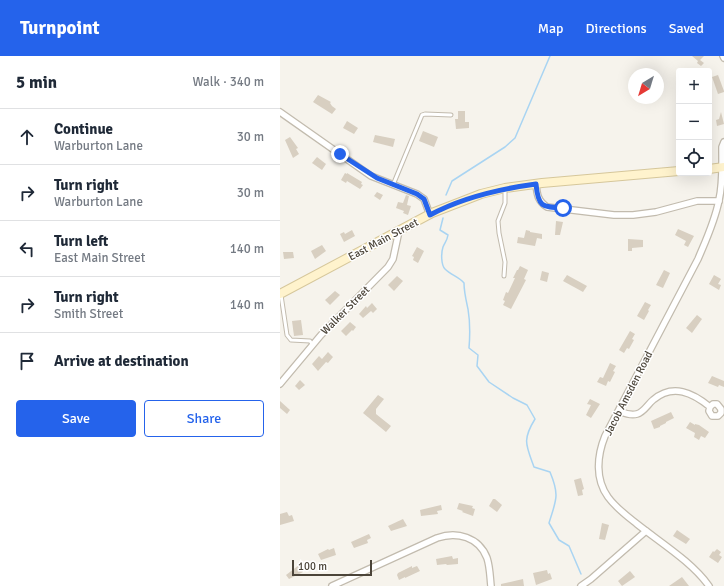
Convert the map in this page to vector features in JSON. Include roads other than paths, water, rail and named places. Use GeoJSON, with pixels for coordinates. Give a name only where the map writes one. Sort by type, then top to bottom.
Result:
{"type":"FeatureCollection","features":[{"type":"Feature","properties":{"kind":"main road"},"geometry":{"type":"LineString","coordinates":[[712,169],[723,167]]}},
{"type":"Feature","properties":{"kind":"main road","name":"East Main Street"},"geometry":{"type":"LineString","coordinates":[[280,293],[399,230],[430,215],[481,194],[505,188],[536,184],[676,171]]}},
{"type":"Feature","properties":{"kind":"street"},"geometry":{"type":"LineString","coordinates":[[280,112],[371,176],[417,194],[424,199],[430,215]]}},
{"type":"Feature","properties":{"kind":"street","name":"Jacob Amsden Road"},"geometry":{"type":"LineString","coordinates":[[709,586],[695,570],[619,510],[608,497],[598,471],[602,443],[698,259],[722,201],[722,147],[724,142]]}},
{"type":"Feature","properties":{"kind":"street"},"geometry":{"type":"LineString","coordinates":[[536,184],[538,200],[547,207],[614,214],[646,214],[689,202],[706,200],[722,201]]}},
{"type":"Feature","properties":{"kind":"street","name":"Walker Street"},"geometry":{"type":"LineString","coordinates":[[280,384],[312,344],[388,267],[393,259],[399,230]]}},
{"type":"Feature","properties":{"kind":"street"},"geometry":{"type":"LineString","coordinates":[[619,411],[635,415],[642,411],[653,400],[673,391],[694,395],[710,407]]}},
{"type":"Feature","properties":{"kind":"street"},"geometry":{"type":"LineString","coordinates":[[581,586],[646,531]]}},
{"type":"Feature","properties":{"kind":"street"},"geometry":{"type":"LineString","coordinates":[[332,586],[437,538],[455,534],[467,537],[482,548],[489,565],[491,586]]}},
{"type":"Feature","properties":{"kind":"lane"},"geometry":{"type":"LineString","coordinates":[[393,185],[422,115],[452,115]]}},
{"type":"Feature","properties":{"kind":"lane"},"geometry":{"type":"LineString","coordinates":[[504,276],[505,262],[498,221],[505,202],[505,188]]}},
{"type":"Feature","properties":{"kind":"lane"},"geometry":{"type":"LineString","coordinates":[[280,293],[287,335],[291,340],[310,341],[312,344]]}},
{"type":"Feature","properties":{"kind":"waterway"},"geometry":{"type":"LineString","coordinates":[[446,195],[452,181],[505,147],[515,138],[550,56]]}},
{"type":"Feature","properties":{"kind":"waterway"},"geometry":{"type":"LineString","coordinates":[[443,218],[440,230],[448,235],[442,250],[442,262],[445,269],[464,283],[469,318],[469,348],[478,355],[477,366],[489,382],[513,398],[527,405],[535,419],[528,432],[527,448],[534,467],[550,472],[553,480],[556,498],[549,523],[559,540],[569,546],[581,574]]}}]}
